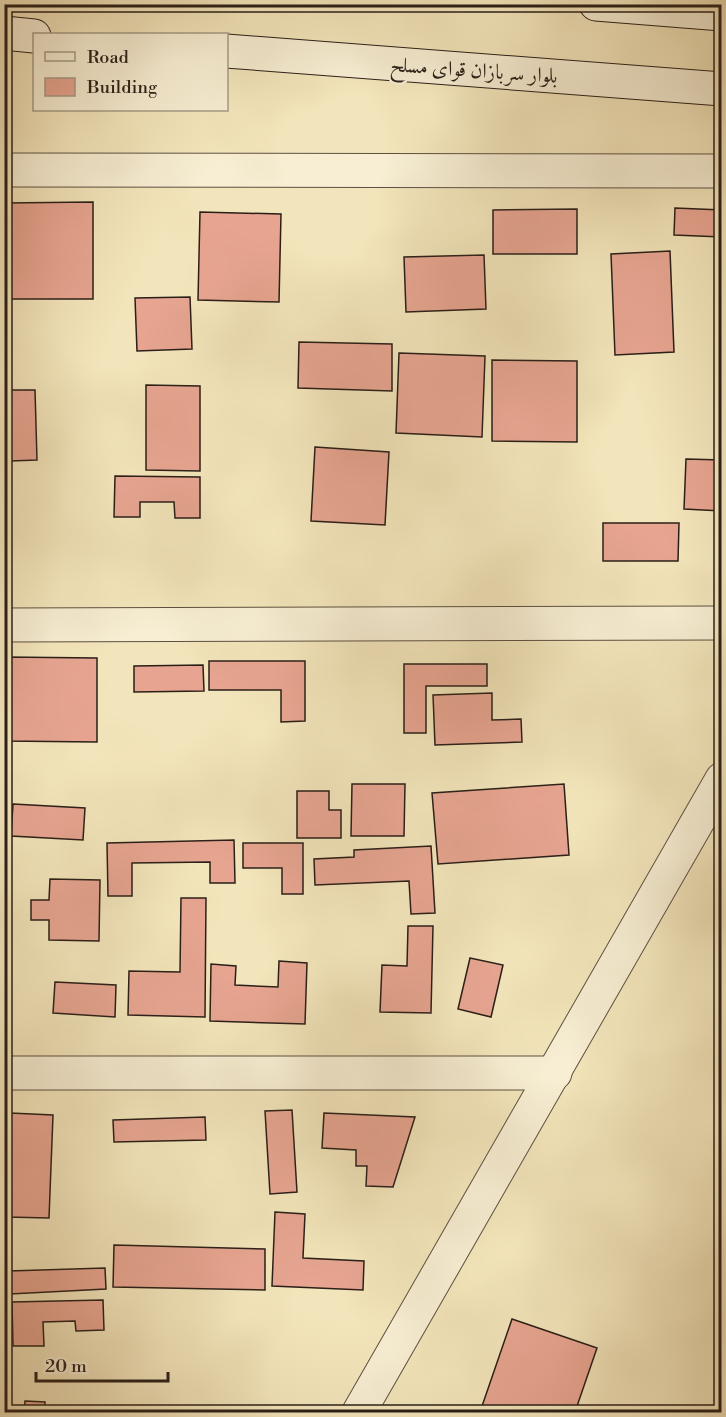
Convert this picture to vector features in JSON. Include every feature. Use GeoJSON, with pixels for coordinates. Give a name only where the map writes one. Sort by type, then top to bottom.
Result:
{"type":"FeatureCollection","features":[{"type":"Feature","properties":{"kind":"street"},"geometry":{"type":"LineString","coordinates":[[596,4],[722,14]]}},
{"type":"Feature","properties":{"kind":"street"},"geometry":{"type":"LineString","coordinates":[[4,33],[33,36]]}},
{"type":"Feature","properties":{"kind":"street","name":"بلوار سربازان قوای مسلح"},"geometry":{"type":"LineString","coordinates":[[228,51],[722,89]]}},
{"type":"Feature","properties":{"kind":"street"},"geometry":{"type":"LineString","coordinates":[[4,170],[722,171]]}},
{"type":"Feature","properties":{"kind":"street"},"geometry":{"type":"LineString","coordinates":[[4,625],[722,623]]}},
{"type":"Feature","properties":{"kind":"street"},"geometry":{"type":"LineString","coordinates":[[359,1413],[722,779]]}},
{"type":"Feature","properties":{"kind":"street"},"geometry":{"type":"LineString","coordinates":[[4,1073],[555,1073]]}},
{"type":"Feature","properties":{"kind":"building"},"geometry":{"type":"Polygon","coordinates":[[[93,202],[93,299],[4,299],[4,203],[93,202]]]}},
{"type":"Feature","properties":{"kind":"building"},"geometry":{"type":"Polygon","coordinates":[[[675,208],[722,210],[722,237],[674,235],[675,208]]]}},
{"type":"Feature","properties":{"kind":"building"},"geometry":{"type":"Polygon","coordinates":[[[577,209],[577,254],[493,254],[493,210],[577,209]]]}},
{"type":"Feature","properties":{"kind":"building"},"geometry":{"type":"Polygon","coordinates":[[[200,212],[281,214],[279,302],[198,300],[200,212]]]}},
{"type":"Feature","properties":{"kind":"building"},"geometry":{"type":"Polygon","coordinates":[[[670,251],[674,352],[615,355],[611,254],[670,251]]]}},
{"type":"Feature","properties":{"kind":"building"},"geometry":{"type":"Polygon","coordinates":[[[484,255],[486,309],[406,312],[404,257],[484,255]]]}},
{"type":"Feature","properties":{"kind":"building"},"geometry":{"type":"Polygon","coordinates":[[[190,297],[192,349],[137,351],[135,298],[190,297]]]}},
{"type":"Feature","properties":{"kind":"building"},"geometry":{"type":"Polygon","coordinates":[[[299,342],[392,344],[392,391],[298,388],[299,342]]]}},
{"type":"Feature","properties":{"kind":"building"},"geometry":{"type":"Polygon","coordinates":[[[399,353],[485,356],[482,437],[396,433],[399,353]]]}},
{"type":"Feature","properties":{"kind":"building"},"geometry":{"type":"Polygon","coordinates":[[[492,360],[577,361],[577,442],[492,441],[492,360]]]}},
{"type":"Feature","properties":{"kind":"building"},"geometry":{"type":"Polygon","coordinates":[[[146,385],[200,386],[200,471],[146,470],[146,385]]]}},
{"type":"Feature","properties":{"kind":"building"},"geometry":{"type":"Polygon","coordinates":[[[9,390],[35,390],[37,460],[10,461],[9,390]]]}},
{"type":"Feature","properties":{"kind":"building"},"geometry":{"type":"Polygon","coordinates":[[[315,447],[389,452],[385,525],[311,521],[315,447]]]}},
{"type":"Feature","properties":{"kind":"building"},"geometry":{"type":"Polygon","coordinates":[[[686,459],[722,460],[722,511],[684,509],[686,459]]]}},
{"type":"Feature","properties":{"kind":"building"},"geometry":{"type":"Polygon","coordinates":[[[115,476],[200,477],[200,518],[175,518],[174,502],[140,502],[140,517],[114,517],[115,476]]]}},
{"type":"Feature","properties":{"kind":"building"},"geometry":{"type":"Polygon","coordinates":[[[603,523],[679,523],[678,561],[603,561],[603,523]]]}},
{"type":"Feature","properties":{"kind":"building"},"geometry":{"type":"Polygon","coordinates":[[[5,657],[97,658],[97,742],[4,741],[5,657]]]}},
{"type":"Feature","properties":{"kind":"building"},"geometry":{"type":"Polygon","coordinates":[[[209,661],[305,661],[305,721],[281,722],[281,690],[209,690],[209,661]]]}},
{"type":"Feature","properties":{"kind":"building"},"geometry":{"type":"Polygon","coordinates":[[[404,664],[487,664],[487,686],[426,686],[426,733],[404,733],[404,664]]]}},
{"type":"Feature","properties":{"kind":"building"},"geometry":{"type":"Polygon","coordinates":[[[203,665],[204,691],[134,692],[134,666],[203,665]]]}},
{"type":"Feature","properties":{"kind":"building"},"geometry":{"type":"Polygon","coordinates":[[[492,693],[492,720],[521,719],[522,742],[435,745],[433,695],[492,693]]]}},
{"type":"Feature","properties":{"kind":"building"},"geometry":{"type":"Polygon","coordinates":[[[352,784],[405,784],[404,836],[351,836],[352,784]]]}},
{"type":"Feature","properties":{"kind":"building"},"geometry":{"type":"Polygon","coordinates":[[[564,784],[569,855],[438,864],[432,793],[564,784]]]}},
{"type":"Feature","properties":{"kind":"building"},"geometry":{"type":"Polygon","coordinates":[[[297,791],[329,791],[329,810],[341,810],[341,838],[297,838],[297,791]]]}},
{"type":"Feature","properties":{"kind":"building"},"geometry":{"type":"Polygon","coordinates":[[[13,804],[85,808],[83,840],[11,836],[13,804]]]}},
{"type":"Feature","properties":{"kind":"building"},"geometry":{"type":"Polygon","coordinates":[[[234,840],[235,883],[210,883],[210,862],[132,863],[132,896],[108,896],[107,843],[234,840]]]}},
{"type":"Feature","properties":{"kind":"building"},"geometry":{"type":"Polygon","coordinates":[[[243,843],[303,843],[303,894],[282,894],[282,868],[243,868],[243,843]]]}},
{"type":"Feature","properties":{"kind":"building"},"geometry":{"type":"Polygon","coordinates":[[[431,846],[435,913],[411,914],[409,881],[315,885],[314,859],[354,857],[354,850],[431,846]]]}},
{"type":"Feature","properties":{"kind":"building"},"geometry":{"type":"Polygon","coordinates":[[[50,879],[100,880],[99,941],[49,940],[49,920],[31,920],[31,900],[49,900],[50,879]]]}},
{"type":"Feature","properties":{"kind":"building"},"geometry":{"type":"Polygon","coordinates":[[[181,898],[206,898],[205,1017],[128,1015],[129,971],[180,972],[181,898]]]}},
{"type":"Feature","properties":{"kind":"building"},"geometry":{"type":"Polygon","coordinates":[[[408,926],[433,926],[431,1013],[380,1012],[382,965],[407,966],[408,926]]]}},
{"type":"Feature","properties":{"kind":"building"},"geometry":{"type":"Polygon","coordinates":[[[470,958],[503,965],[491,1017],[458,1009],[470,958]]]}},
{"type":"Feature","properties":{"kind":"building"},"geometry":{"type":"Polygon","coordinates":[[[279,961],[307,963],[305,1024],[210,1021],[211,964],[236,966],[235,985],[278,987],[279,961]]]}},
{"type":"Feature","properties":{"kind":"building"},"geometry":{"type":"Polygon","coordinates":[[[55,982],[116,985],[115,1017],[53,1013],[55,982]]]}},
{"type":"Feature","properties":{"kind":"building"},"geometry":{"type":"Polygon","coordinates":[[[292,1110],[297,1192],[270,1194],[265,1111],[292,1110]]]}},
{"type":"Feature","properties":{"kind":"building"},"geometry":{"type":"Polygon","coordinates":[[[10,1113],[53,1115],[49,1218],[6,1217],[10,1113]]]}},
{"type":"Feature","properties":{"kind":"building"},"geometry":{"type":"Polygon","coordinates":[[[324,1113],[415,1117],[393,1187],[366,1186],[367,1166],[356,1166],[356,1150],[322,1148],[324,1113]]]}},
{"type":"Feature","properties":{"kind":"building"},"geometry":{"type":"Polygon","coordinates":[[[205,1117],[206,1140],[114,1142],[113,1120],[205,1117]]]}},
{"type":"Feature","properties":{"kind":"building"},"geometry":{"type":"Polygon","coordinates":[[[275,1212],[305,1214],[303,1258],[364,1261],[363,1290],[272,1286],[275,1212]]]}},
{"type":"Feature","properties":{"kind":"building"},"geometry":{"type":"Polygon","coordinates":[[[114,1245],[265,1249],[265,1290],[113,1287],[114,1245]]]}},
{"type":"Feature","properties":{"kind":"building"},"geometry":{"type":"Polygon","coordinates":[[[105,1268],[106,1289],[10,1294],[9,1271],[105,1268]]]}},
{"type":"Feature","properties":{"kind":"building"},"geometry":{"type":"Polygon","coordinates":[[[103,1300],[104,1330],[76,1331],[75,1321],[43,1322],[44,1346],[13,1346],[12,1302],[103,1300]]]}},
{"type":"Feature","properties":{"kind":"building"},"geometry":{"type":"Polygon","coordinates":[[[512,1319],[597,1348],[575,1412],[480,1412],[512,1319]]]}},
{"type":"Feature","properties":{"kind":"building"},"geometry":{"type":"Polygon","coordinates":[[[25,1401],[45,1402],[45,1412],[24,1412],[25,1401]]]}}]}
